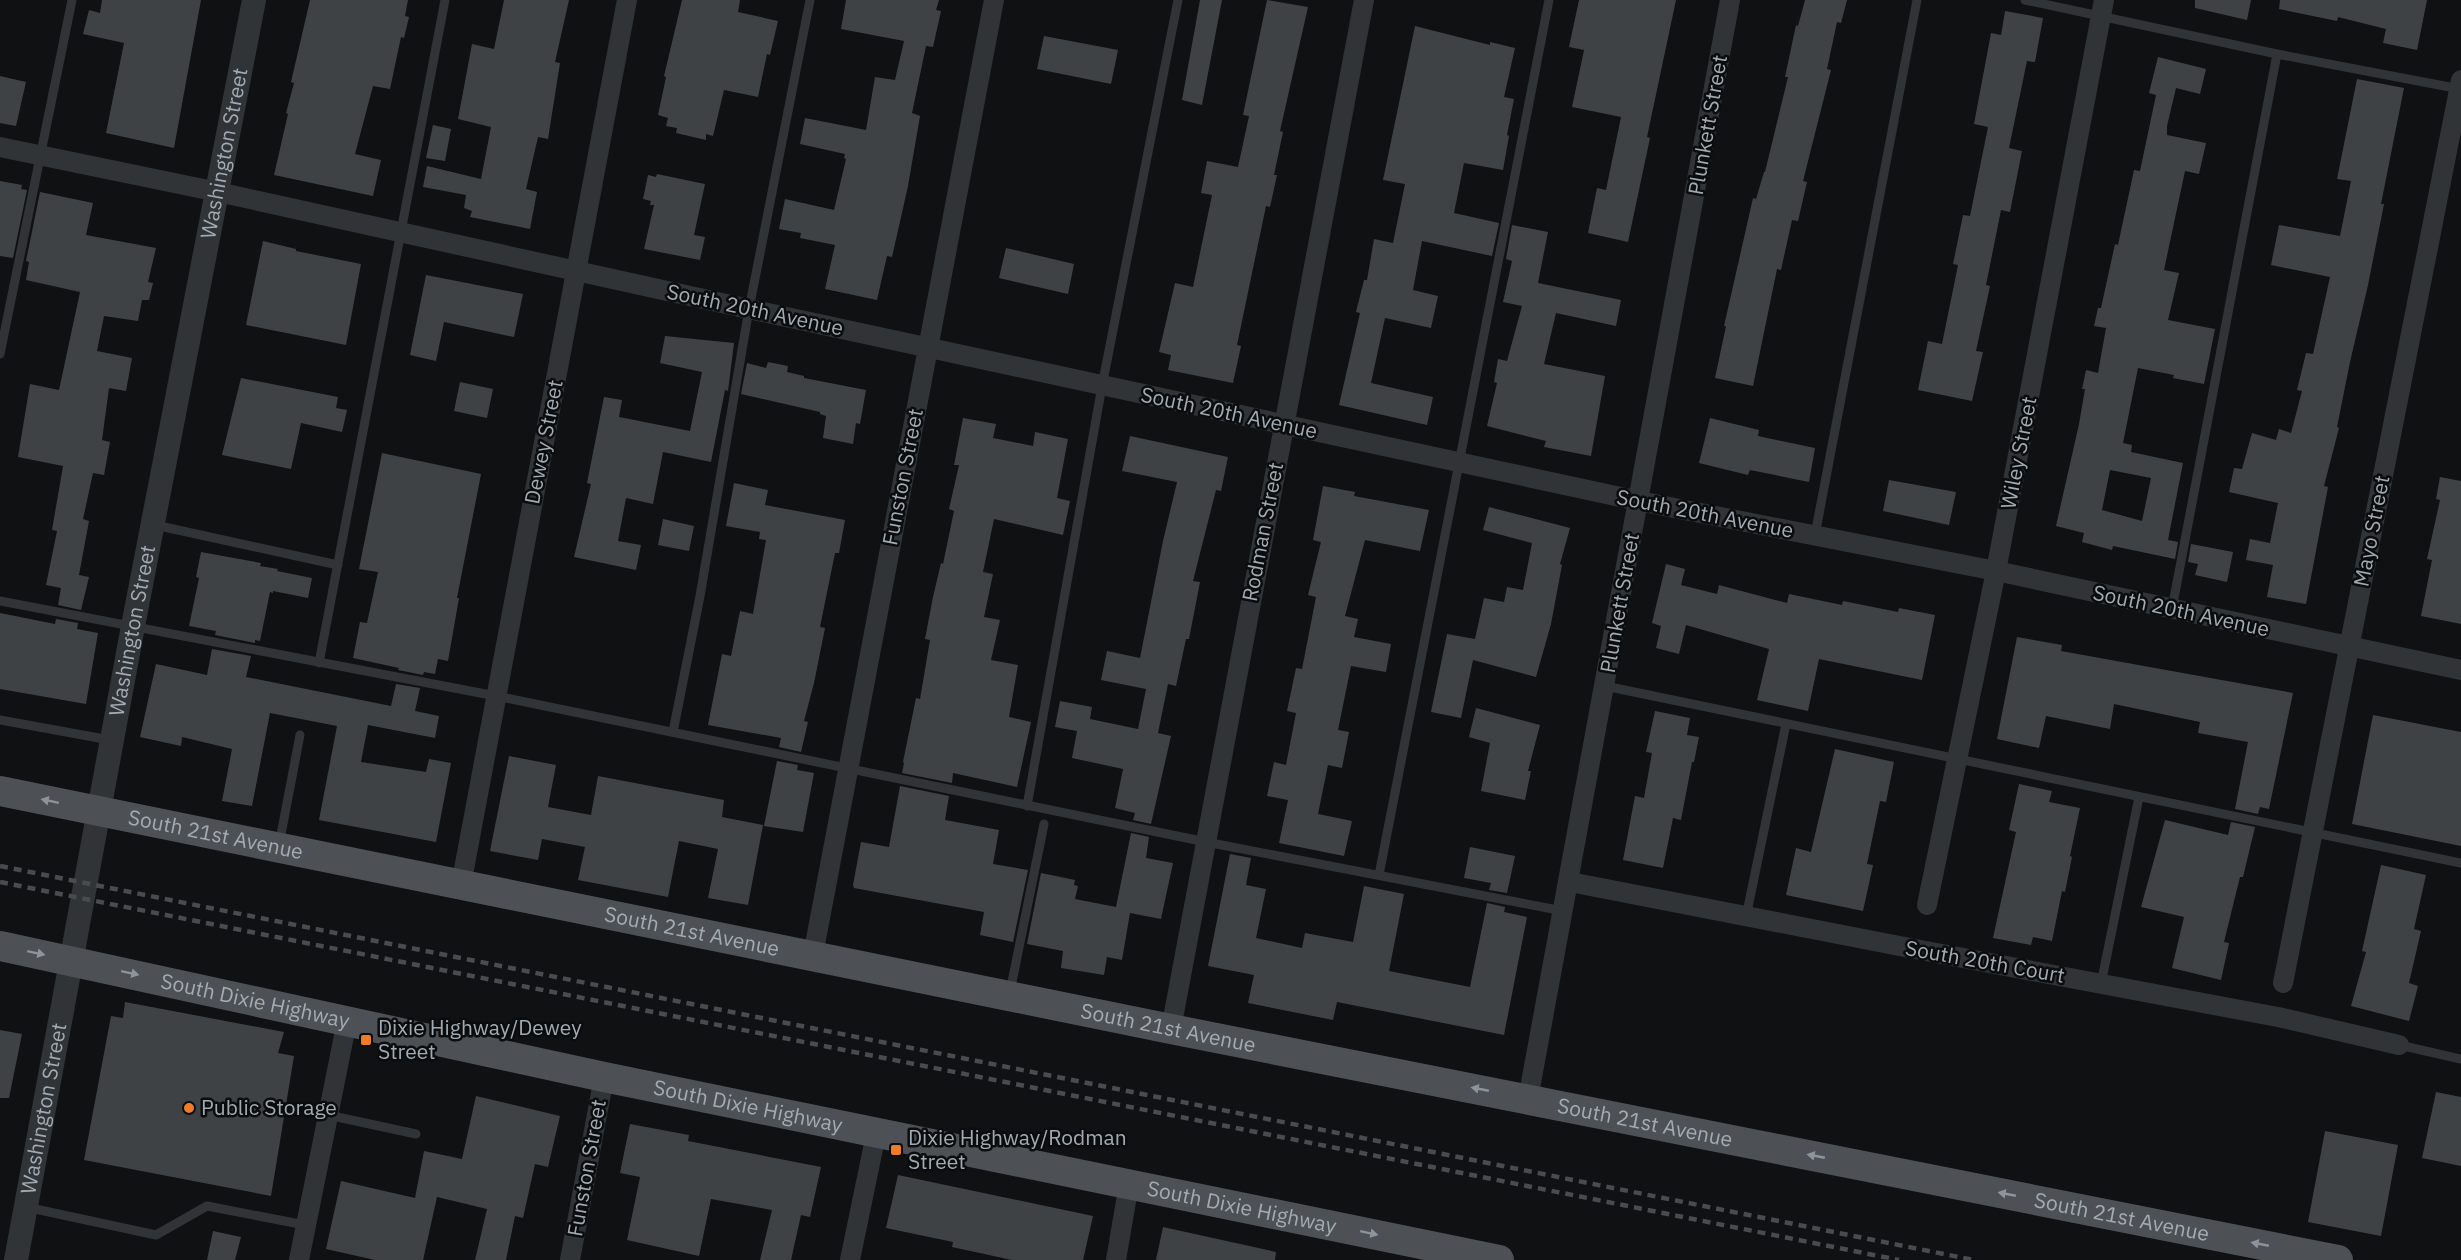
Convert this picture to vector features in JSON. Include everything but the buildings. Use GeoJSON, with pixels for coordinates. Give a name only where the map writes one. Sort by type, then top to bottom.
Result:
{"type":"FeatureCollection","features":[{"type":"Feature","properties":{"kind":"main road","name":"South 21st Avenue"},"geometry":{"type":"LineString","coordinates":[[0,791],[1171,1029],[2338,1260]]}},
{"type":"Feature","properties":{"kind":"main road","name":"South Dixie Highway"},"geometry":{"type":"LineString","coordinates":[[0,946],[603,1077],[1129,1184],[1407,1251],[1499,1260]]}},
{"type":"Feature","properties":{"kind":"street","name":"Washington Street"},"geometry":{"type":"LineString","coordinates":[[16,1260],[133,626],[254,0]]}},
{"type":"Feature","properties":{"kind":"street","name":"Dewey Street"},"geometry":{"type":"LineString","coordinates":[[461,885],[627,0]]}},
{"type":"Feature","properties":{"kind":"street","name":"Funston Street"},"geometry":{"type":"LineString","coordinates":[[813,955],[994,0]]}},
{"type":"Feature","properties":{"kind":"street","name":"Rodman Street"},"geometry":{"type":"LineString","coordinates":[[1171,1029],[1364,0]]}},
{"type":"Feature","properties":{"kind":"street","name":"Plunkett Street"},"geometry":{"type":"LineString","coordinates":[[1528,1099],[1570,882],[1730,0]]}},
{"type":"Feature","properties":{"kind":"street","name":"Wiley Street"},"geometry":{"type":"LineString","coordinates":[[1927,905],[1996,571],[2103,9]]}},
{"type":"Feature","properties":{"kind":"street","name":"Mayo Street"},"geometry":{"type":"LineString","coordinates":[[2283,983],[2460,86]]}},
{"type":"Feature","properties":{"kind":"street","name":"South 20th Avenue"},"geometry":{"type":"LineString","coordinates":[[0,147],[218,192],[1460,463],[1639,501],[1996,571],[2461,670]]}},
{"type":"Feature","properties":{"kind":"street","name":"South 20th Court"},"geometry":{"type":"LineString","coordinates":[[1570,882],[2278,1017],[2399,1045]]}},
{"type":"Feature","properties":{"kind":"street"},"geometry":{"type":"LineString","coordinates":[[299,1260],[347,1021]]}},
{"type":"Feature","properties":{"kind":"street","name":"Funston Street"},"geometry":{"type":"LineString","coordinates":[[570,1260],[603,1077]]}},
{"type":"Feature","properties":{"kind":"street"},"geometry":{"type":"LineString","coordinates":[[850,1260],[876,1134]]}},
{"type":"Feature","properties":{"kind":"street"},"geometry":{"type":"LineString","coordinates":[[1116,1260],[1129,1184]]}},
{"type":"Feature","properties":{"kind":"lane"},"geometry":{"type":"LineString","coordinates":[[0,354],[72,0]]}},
{"type":"Feature","properties":{"kind":"lane"},"geometry":{"type":"LineString","coordinates":[[319,663],[445,0]]}},
{"type":"Feature","properties":{"kind":"lane"},"geometry":{"type":"LineString","coordinates":[[673,732],[700,596],[749,309],[810,0]]}},
{"type":"Feature","properties":{"kind":"lane"},"geometry":{"type":"LineString","coordinates":[[1027,806],[1102,386],[1178,0]]}},
{"type":"Feature","properties":{"kind":"lane"},"geometry":{"type":"LineString","coordinates":[[1379,875],[1549,0]]}},
{"type":"Feature","properties":{"kind":"lane"},"geometry":{"type":"LineString","coordinates":[[1815,535],[1917,0]]}},
{"type":"Feature","properties":{"kind":"lane"},"geometry":{"type":"LineString","coordinates":[[2025,0],[2103,9],[2277,54],[2460,86]]}},
{"type":"Feature","properties":{"kind":"lane"},"geometry":{"type":"LineString","coordinates":[[2172,609],[2277,54]]}},
{"type":"Feature","properties":{"kind":"lane"},"geometry":{"type":"LineString","coordinates":[[153,525],[338,565]]}},
{"type":"Feature","properties":{"kind":"lane"},"geometry":{"type":"LineString","coordinates":[[0,601],[496,696],[1027,806],[1564,911]]}},
{"type":"Feature","properties":{"kind":"lane"},"geometry":{"type":"LineString","coordinates":[[1605,686],[2461,862]]}},
{"type":"Feature","properties":{"kind":"lane"},"geometry":{"type":"LineString","coordinates":[[0,720],[112,741]]}},
{"type":"Feature","properties":{"kind":"lane"},"geometry":{"type":"LineString","coordinates":[[1746,917],[1786,724]]}},
{"type":"Feature","properties":{"kind":"lane"},"geometry":{"type":"LineString","coordinates":[[278,847],[300,735]]}},
{"type":"Feature","properties":{"kind":"lane"},"geometry":{"type":"LineString","coordinates":[[2101,984],[2139,797]]}},
{"type":"Feature","properties":{"kind":"lane"},"geometry":{"type":"LineString","coordinates":[[1009,996],[1044,824]]}},
{"type":"Feature","properties":{"kind":"lane"},"geometry":{"type":"LineString","coordinates":[[2399,1045],[2461,1059]]}},
{"type":"Feature","properties":{"kind":"lane"},"geometry":{"type":"LineString","coordinates":[[328,1115],[416,1134]]}},
{"type":"Feature","properties":{"kind":"lane"},"geometry":{"type":"LineString","coordinates":[[26,1208],[156,1235],[207,1206],[305,1225]]}},
{"type":"Feature","properties":{"kind":"railway"},"geometry":{"type":"LineString","coordinates":[[0,866],[1974,1260]]}},
{"type":"Feature","properties":{"kind":"railway"},"geometry":{"type":"LineString","coordinates":[[0,882],[1899,1260]]}},
{"type":"Feature","properties":{"kind":"place","name":"Dixie Highway/Dewey Street"},"geometry":{"type":"Point","coordinates":[366,1040]}},
{"type":"Feature","properties":{"kind":"place","name":"Public Storage"},"geometry":{"type":"Point","coordinates":[189,1108]}},
{"type":"Feature","properties":{"kind":"place","name":"Dixie Highway/Rodman Street"},"geometry":{"type":"Point","coordinates":[896,1150]}}]}
